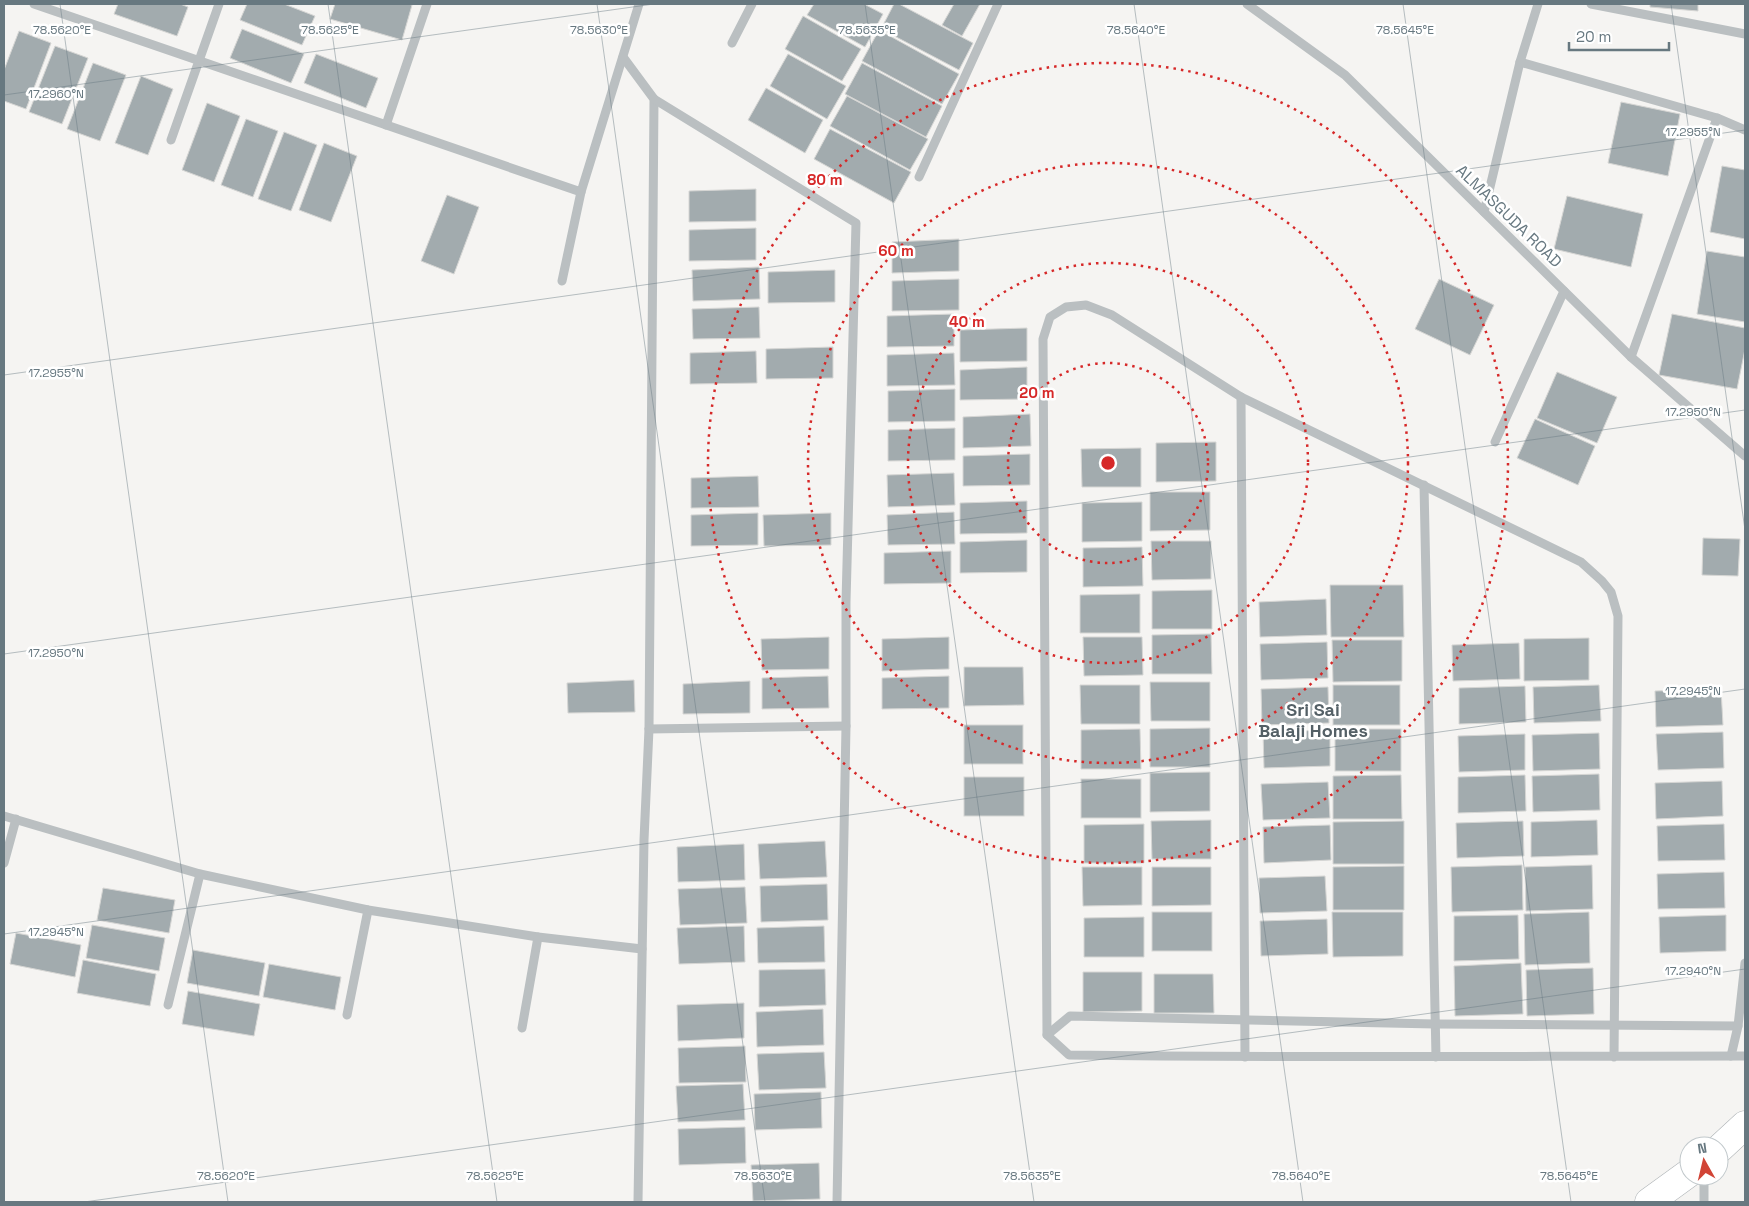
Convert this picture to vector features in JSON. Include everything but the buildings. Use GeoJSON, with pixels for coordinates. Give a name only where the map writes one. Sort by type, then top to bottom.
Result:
{"type":"FeatureCollection","features":[{"type":"Feature","properties":{"kind":"main road"},"geometry":{"type":"LineString","coordinates":[[1729,1140],[1745,1125]]}},
{"type":"Feature","properties":{"kind":"main road"},"geometry":{"type":"LineString","coordinates":[[1649,1202],[1679,1180]]}},
{"type":"Feature","properties":{"kind":"street"},"geometry":{"type":"LineString","coordinates":[[34,4],[582,192]]}},
{"type":"Feature","properties":{"kind":"street"},"geometry":{"type":"LineString","coordinates":[[171,140],[219,4]]}},
{"type":"Feature","properties":{"kind":"street"},"geometry":{"type":"LineString","coordinates":[[386,125],[427,4]]}},
{"type":"Feature","properties":{"kind":"street"},"geometry":{"type":"LineString","coordinates":[[562,281],[582,192],[639,4]]}},
{"type":"Feature","properties":{"kind":"street"},"geometry":{"type":"LineString","coordinates":[[732,42],[752,4]]}},
{"type":"Feature","properties":{"kind":"street"},"geometry":{"type":"LineString","coordinates":[[919,177],[998,4]]}},
{"type":"Feature","properties":{"kind":"street","name":"ALMASGUDA ROAD"},"geometry":{"type":"LineString","coordinates":[[1247,4],[1345,75],[1631,357],[1745,456]]}},
{"type":"Feature","properties":{"kind":"street"},"geometry":{"type":"LineString","coordinates":[[1484,212],[1520,62],[1538,4]]}},
{"type":"Feature","properties":{"kind":"street"},"geometry":{"type":"LineString","coordinates":[[1591,4],[1745,34]]}},
{"type":"Feature","properties":{"kind":"street"},"geometry":{"type":"LineString","coordinates":[[623,57],[654,99],[856,222],[846,602],[846,726],[838,1202]]}},
{"type":"Feature","properties":{"kind":"street"},"geometry":{"type":"LineString","coordinates":[[1520,62],[1717,118],[1745,130]]}},
{"type":"Feature","properties":{"kind":"street"},"geometry":{"type":"LineString","coordinates":[[638,1202],[644,840],[649,729],[654,99]]}},
{"type":"Feature","properties":{"kind":"street"},"geometry":{"type":"LineString","coordinates":[[1631,357],[1717,118]]}},
{"type":"Feature","properties":{"kind":"street"},"geometry":{"type":"LineString","coordinates":[[1495,442],[1564,291]]}},
{"type":"Feature","properties":{"kind":"street"},"geometry":{"type":"LineString","coordinates":[[1614,1057],[1618,616],[1611,592],[1602,581],[1580,562],[1242,397],[1112,315],[1086,305],[1066,307],[1050,317],[1043,339],[1047,1035],[1069,1055],[1244,1057],[1614,1057],[1745,1056]]}},
{"type":"Feature","properties":{"kind":"street"},"geometry":{"type":"LineString","coordinates":[[1242,397],[1244,1057]]}},
{"type":"Feature","properties":{"kind":"street"},"geometry":{"type":"LineString","coordinates":[[1424,485],[1436,1057]]}},
{"type":"Feature","properties":{"kind":"street"},"geometry":{"type":"LineString","coordinates":[[649,729],[846,726]]}},
{"type":"Feature","properties":{"kind":"street"},"geometry":{"type":"LineString","coordinates":[[4,816],[200,874],[368,910],[538,937],[642,949]]}},
{"type":"Feature","properties":{"kind":"street"},"geometry":{"type":"LineString","coordinates":[[4,863],[16,819]]}},
{"type":"Feature","properties":{"kind":"street"},"geometry":{"type":"LineString","coordinates":[[168,1005],[200,874]]}},
{"type":"Feature","properties":{"kind":"street"},"geometry":{"type":"LineString","coordinates":[[347,1015],[368,910]]}},
{"type":"Feature","properties":{"kind":"street"},"geometry":{"type":"LineString","coordinates":[[522,1028],[538,937]]}},
{"type":"Feature","properties":{"kind":"street"},"geometry":{"type":"LineString","coordinates":[[1731,1056],[1738,1026],[1745,963]]}},
{"type":"Feature","properties":{"kind":"street"},"geometry":{"type":"LineString","coordinates":[[1047,1035],[1070,1016],[1435,1024],[1738,1026]]}},
{"type":"Feature","properties":{"kind":"street"},"geometry":{"type":"LineString","coordinates":[[1704,1186],[1704,1202]]}},
{"type":"Feature","properties":{"kind":"district","name":"Sri Sai Balaji Homes"},"geometry":{"type":"Point","coordinates":[1313,720]}}]}
